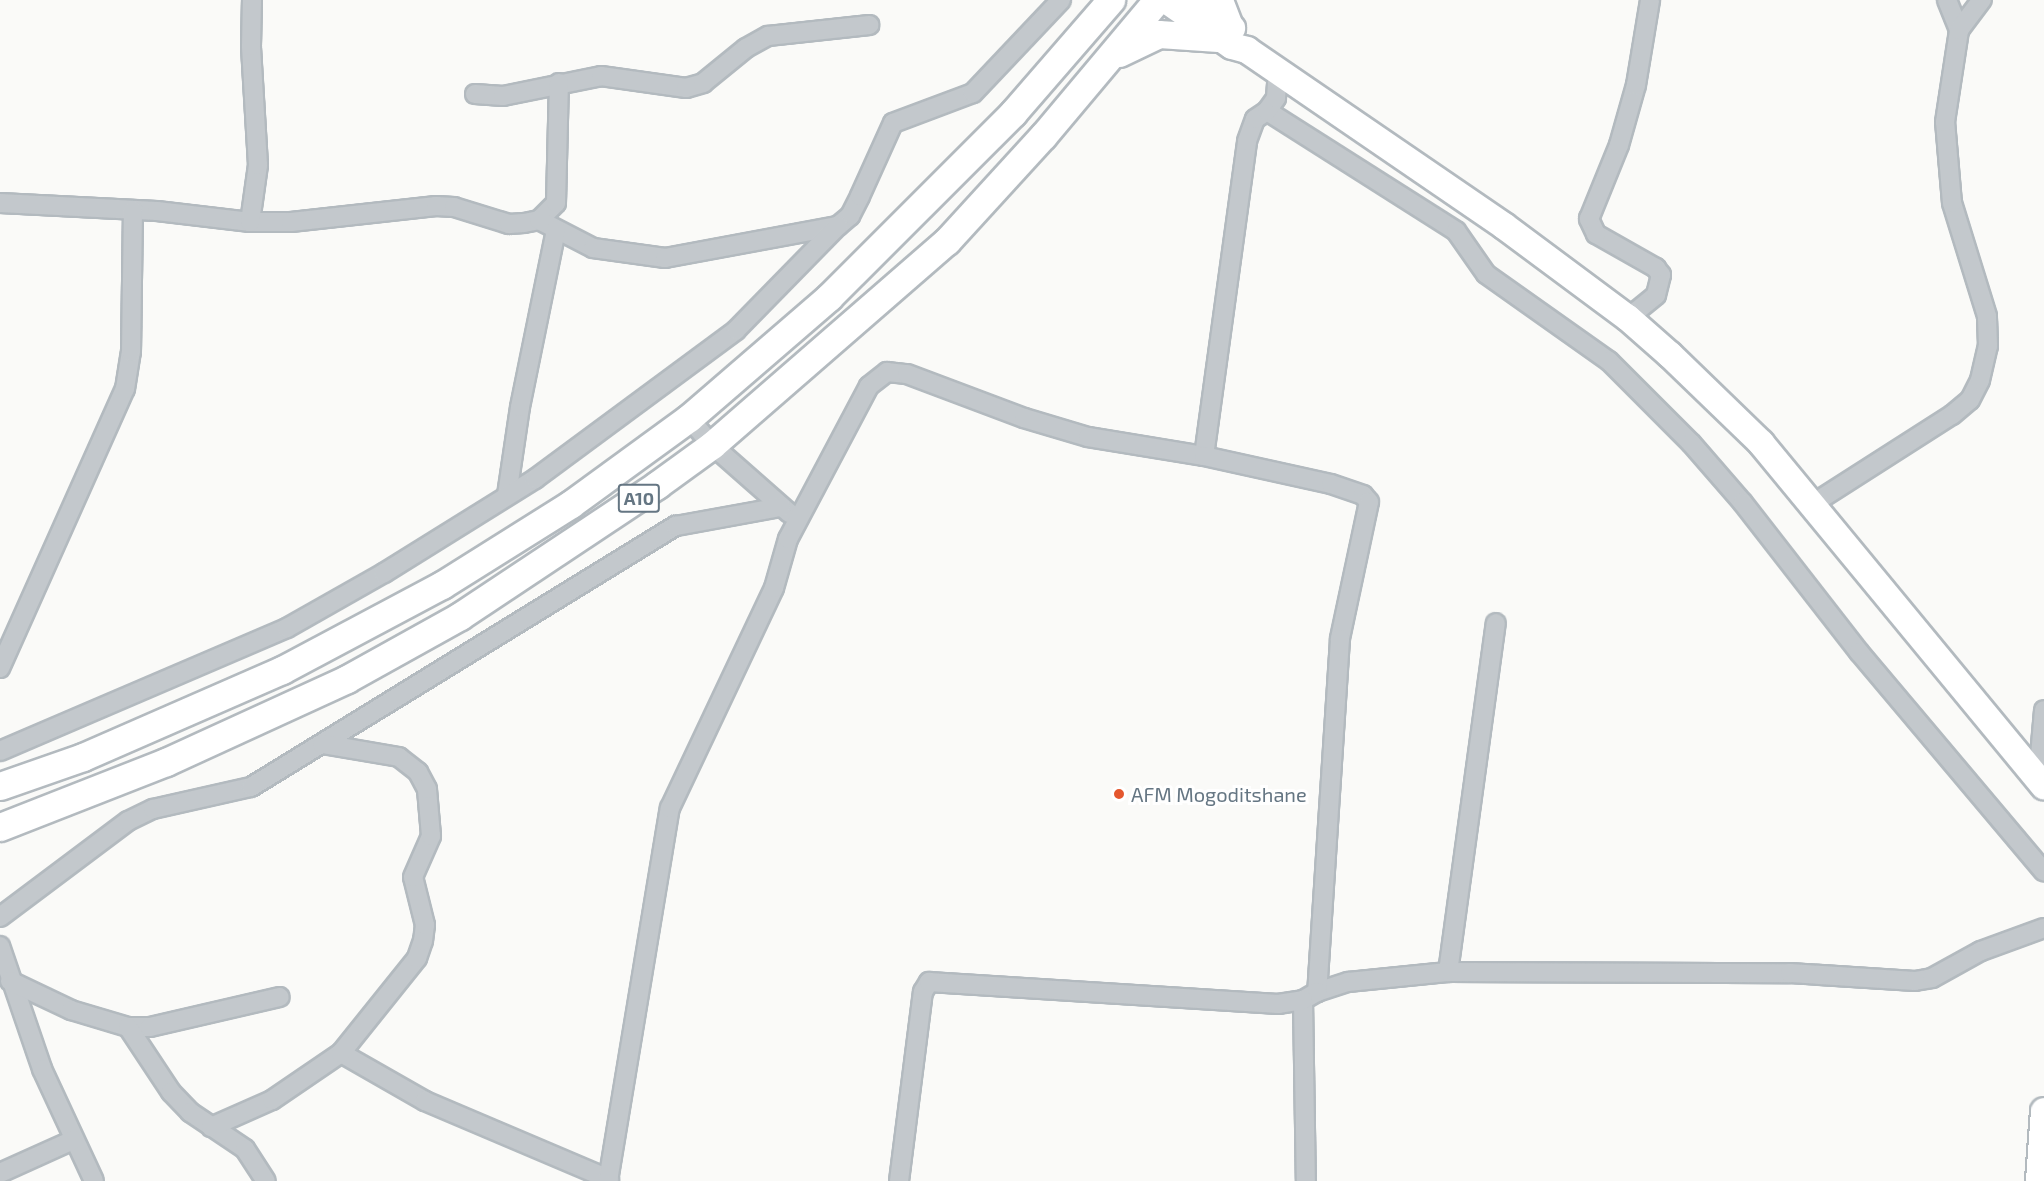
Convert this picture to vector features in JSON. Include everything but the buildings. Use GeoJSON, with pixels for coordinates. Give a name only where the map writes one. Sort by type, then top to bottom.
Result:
{"type":"FeatureCollection","features":[{"type":"Feature","properties":{"kind":"main road","name":"A10"},"geometry":{"type":"LineString","coordinates":[[0,786],[83,758],[174,719],[379,620],[526,534],[689,418],[893,237],[1044,80],[1111,0]]}},
{"type":"Feature","properties":{"kind":"main road","name":"A10"},"geometry":{"type":"LineString","coordinates":[[0,827],[166,762],[347,679],[532,571],[712,445],[947,241],[1109,58],[1157,0]]}},
{"type":"Feature","properties":{"kind":"main road"},"geometry":{"type":"LineString","coordinates":[[1166,0],[1222,20]]}},
{"type":"Feature","properties":{"kind":"main road"},"geometry":{"type":"LineString","coordinates":[[1201,0],[1222,20],[1247,50],[1504,226],[1628,318],[1724,404],[1761,443],[2041,782]]}},
{"type":"Feature","properties":{"kind":"main road"},"geometry":{"type":"LineString","coordinates":[[1109,58],[1159,34],[1222,20]]}},
{"type":"Feature","properties":{"kind":"main road"},"geometry":{"type":"LineString","coordinates":[[2039,1181],[2044,1111]]}},
{"type":"Feature","properties":{"kind":"street"},"geometry":{"type":"LineString","coordinates":[[250,222],[258,165],[250,46],[252,0]]}},
{"type":"Feature","properties":{"kind":"street"},"geometry":{"type":"LineString","coordinates":[[0,751],[287,628],[384,573],[581,447],[736,330],[850,216],[893,123],[974,93],[1061,0]]}},
{"type":"Feature","properties":{"kind":"street"},"geometry":{"type":"LineString","coordinates":[[1628,318],[1656,295],[1661,275],[1656,268],[1596,234],[1588,219],[1619,146],[1636,84],[1650,0]]}},
{"type":"Feature","properties":{"kind":"street"},"geometry":{"type":"LineString","coordinates":[[1947,0],[1959,30]]}},
{"type":"Feature","properties":{"kind":"street"},"geometry":{"type":"LineString","coordinates":[[1811,505],[1952,416],[1970,400],[1980,380],[1988,346],[1987,316],[1962,245],[1946,162],[1946,122],[1959,30],[1982,0]]}},
{"type":"Feature","properties":{"kind":"street"},"geometry":{"type":"LineString","coordinates":[[475,94],[503,96],[559,83],[616,76],[669,88],[686,88],[703,83],[746,48],[768,36],[869,25]]}},
{"type":"Feature","properties":{"kind":"street"},"geometry":{"type":"LineString","coordinates":[[1204,456],[1247,141],[1254,119],[1267,111],[1276,98],[1278,70]]}},
{"type":"Feature","properties":{"kind":"street"},"geometry":{"type":"LineString","coordinates":[[0,203],[133,210],[250,222],[300,221],[436,206],[454,207],[509,224],[538,220],[556,203],[558,191],[559,83]]}},
{"type":"Feature","properties":{"kind":"street"},"geometry":{"type":"LineString","coordinates":[[1267,111],[1456,231],[1486,274],[1609,361],[1691,443],[1743,503],[1859,652],[2044,872]]}},
{"type":"Feature","properties":{"kind":"street"},"geometry":{"type":"LineString","coordinates":[[0,668],[125,389],[131,352],[133,210]]}},
{"type":"Feature","properties":{"kind":"street"},"geometry":{"type":"LineString","coordinates":[[538,220],[593,248],[665,258],[838,226]]}},
{"type":"Feature","properties":{"kind":"street"},"geometry":{"type":"LineString","coordinates":[[507,495],[520,407],[556,230]]}},
{"type":"Feature","properties":{"kind":"street"},"geometry":{"type":"LineString","coordinates":[[341,1053],[425,1101],[608,1180],[670,808],[770,597],[797,520],[869,386],[886,372],[907,374],[1024,418],[1088,437],[1204,456],[1331,484],[1363,495],[1369,502],[1340,639],[1310,996],[1306,1181]]}},
{"type":"Feature","properties":{"kind":"street"},"geometry":{"type":"LineString","coordinates":[[689,418],[712,445],[797,520]]}},
{"type":"Feature","properties":{"kind":"street"},"geometry":{"type":"LineString","coordinates":[[0,917],[128,821],[153,809],[251,787],[676,526],[781,507]]}},
{"type":"Feature","properties":{"kind":"street"},"geometry":{"type":"LineString","coordinates":[[1448,972],[1496,623]]}},
{"type":"Feature","properties":{"kind":"street"},"geometry":{"type":"LineString","coordinates":[[2041,782],[2044,710]]}},
{"type":"Feature","properties":{"kind":"street"},"geometry":{"type":"LineString","coordinates":[[211,1127],[272,1100],[341,1053],[417,958],[424,925],[413,877],[431,836],[433,820],[427,789],[417,772],[399,757],[322,744]]}},
{"type":"Feature","properties":{"kind":"street"},"geometry":{"type":"LineString","coordinates":[[899,1181],[923,992],[929,982],[1278,1004],[1310,996],[1348,982],[1448,972],[1790,973],[1915,981],[1932,978],[1981,951],[2044,928]]}},
{"type":"Feature","properties":{"kind":"street"},"geometry":{"type":"LineString","coordinates":[[0,946],[10,981],[73,1140],[94,1181]]}},
{"type":"Feature","properties":{"kind":"street"},"geometry":{"type":"LineString","coordinates":[[10,981],[71,1010],[128,1027],[150,1027],[280,997]]}},
{"type":"Feature","properties":{"kind":"street"},"geometry":{"type":"LineString","coordinates":[[128,1027],[171,1092],[211,1127],[245,1149],[267,1181]]}},
{"type":"Feature","properties":{"kind":"street"},"geometry":{"type":"LineString","coordinates":[[0,1173],[73,1140]]}},
{"type":"Feature","properties":{"kind":"place","name":"AFM Mogoditshane"},"geometry":{"type":"Point","coordinates":[1119,794]}}]}
